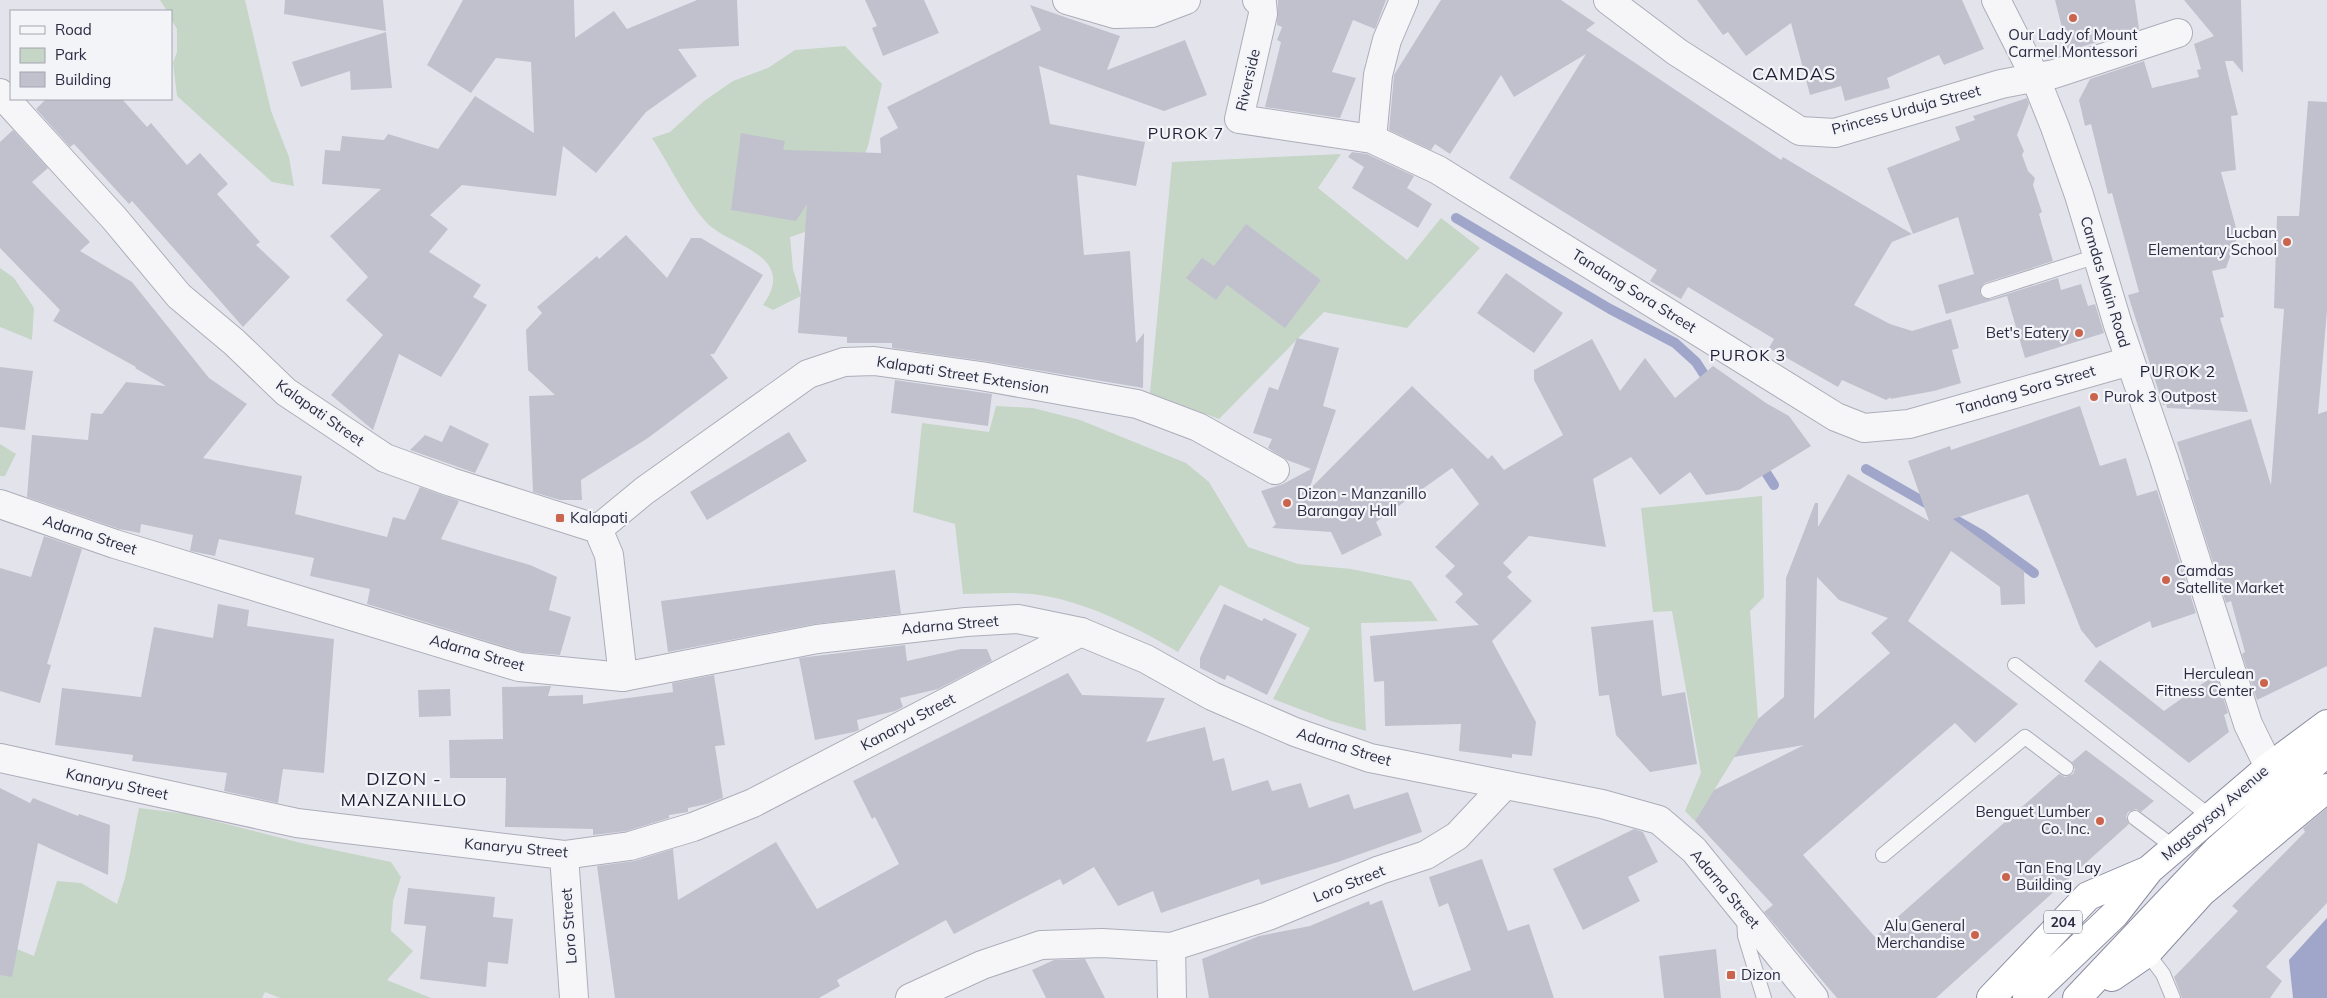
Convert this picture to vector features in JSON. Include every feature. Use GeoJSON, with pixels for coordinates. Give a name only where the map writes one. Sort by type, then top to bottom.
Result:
{"type":"FeatureCollection","features":[{"type":"Feature","properties":{"kind":"highway","name":"Magsaysay Avenue"},"geometry":{"type":"LineString","coordinates":[[2027,998],[2116,914],[2150,869],[2269,767],[2327,724]]}},
{"type":"Feature","properties":{"kind":"highway","name":"Magsaysay Avenue"},"geometry":{"type":"LineString","coordinates":[[2077,998],[2216,851],[2327,752]]}},
{"type":"Feature","properties":{"kind":"highway"},"geometry":{"type":"LineString","coordinates":[[2082,998],[2147,953],[2202,892],[2327,788]]}},
{"type":"Feature","properties":{"kind":"highway","name":"204"},"geometry":{"type":"LineString","coordinates":[[1991,998],[2088,896],[2150,869]]}},
{"type":"Feature","properties":{"kind":"highway","name":"Magsaysay Avenue"},"geometry":{"type":"LineString","coordinates":[[2116,914],[2166,902]]}},
{"type":"Feature","properties":{"kind":"street"},"geometry":{"type":"LineString","coordinates":[[1067,0],[1116,14],[1152,13],[1186,0]]}},
{"type":"Feature","properties":{"kind":"street"},"geometry":{"type":"LineString","coordinates":[[1372,139],[1378,75],[1388,40],[1404,0]]}},
{"type":"Feature","properties":{"kind":"street","name":"Princess Urduja Street"},"geometry":{"type":"LineString","coordinates":[[1608,0],[1677,52],[1800,131],[1835,133],[2001,84],[2054,74],[2178,33]]}},
{"type":"Feature","properties":{"kind":"street","name":"Camdas Main Road"},"geometry":{"type":"LineString","coordinates":[[1996,0],[2035,77],[2055,127],[2079,195],[2130,361],[2164,459],[2248,724],[2269,767]]}},
{"type":"Feature","properties":{"kind":"street","name":"Riverside"},"geometry":{"type":"LineString","coordinates":[[1261,1],[1263,14],[1239,119],[1372,139]]}},
{"type":"Feature","properties":{"kind":"street","name":"Kalapati Street"},"geometry":{"type":"LineString","coordinates":[[0,93],[114,218],[179,296],[234,342],[286,392],[385,458],[451,482],[598,529]]}},
{"type":"Feature","properties":{"kind":"street","name":"Tandang Sora Street"},"geometry":{"type":"LineString","coordinates":[[1372,139],[1438,170],[1836,417],[1864,428],[1909,424],[2130,361]]}},
{"type":"Feature","properties":{"kind":"street","name":"Kalapati Street Extension"},"geometry":{"type":"LineString","coordinates":[[598,529],[644,491],[808,374],[844,362],[874,361],[981,376],[1137,404],[1198,427],[1275,470]]}},
{"type":"Feature","properties":{"kind":"street","name":"Adarna Street"},"geometry":{"type":"LineString","coordinates":[[0,504],[115,544],[519,667],[623,677],[817,639],[966,622],[1018,620],[1081,632],[1146,659],[1212,696],[1296,732],[1370,758],[1602,804],[1659,820],[1694,850],[1814,998]]}},
{"type":"Feature","properties":{"kind":"street"},"geometry":{"type":"LineString","coordinates":[[598,529],[609,554],[623,677]]}},
{"type":"Feature","properties":{"kind":"street","name":"Kanaryu Street"},"geometry":{"type":"LineString","coordinates":[[0,758],[298,823],[564,855],[630,846],[693,827],[754,803],[1081,632]]}},
{"type":"Feature","properties":{"kind":"street","name":"Loro Street"},"geometry":{"type":"LineString","coordinates":[[910,998],[982,965],[1041,945],[1102,943],[1171,947],[1268,916],[1380,870],[1426,855],[1457,836],[1505,785]]}},
{"type":"Feature","properties":{"kind":"street","name":"Loro Street"},"geometry":{"type":"LineString","coordinates":[[564,855],[574,998]]}},
{"type":"Feature","properties":{"kind":"street"},"geometry":{"type":"LineString","coordinates":[[1171,947],[1172,998]]}},
{"type":"Feature","properties":{"kind":"lane"},"geometry":{"type":"LineString","coordinates":[[1988,291],[2097,256]]}},
{"type":"Feature","properties":{"kind":"lane"},"geometry":{"type":"LineString","coordinates":[[2015,665],[2210,817]]}},
{"type":"Feature","properties":{"kind":"lane"},"geometry":{"type":"LineString","coordinates":[[1883,855],[2025,737],[2066,768]]}},
{"type":"Feature","properties":{"kind":"lane"},"geometry":{"type":"LineString","coordinates":[[2135,818],[2175,848]]}},
{"type":"Feature","properties":{"kind":"lane"},"geometry":{"type":"LineString","coordinates":[[1743,911],[1745,936],[1764,998]]}},
{"type":"Feature","properties":{"kind":"lane"},"geometry":{"type":"LineString","coordinates":[[2147,953],[2163,974],[2172,998]]}},
{"type":"Feature","properties":{"kind":"green space"},"geometry":{"type":"Polygon","coordinates":[[[160,0],[245,0],[271,111],[289,157],[294,186],[272,182],[177,96],[173,63],[177,52],[177,29],[172,21],[172,10],[166,10],[160,0]]]}},
{"type":"Feature","properties":{"kind":"green space"},"geometry":{"type":"Polygon","coordinates":[[[845,46],[882,84],[868,146],[840,216],[823,226],[790,237],[793,269],[801,296],[773,310],[763,305],[772,288],[773,275],[768,264],[746,247],[709,225],[686,195],[652,138],[670,132],[704,101],[733,81],[768,68],[795,50],[845,46]]]}},
{"type":"Feature","properties":{"kind":"green space"},"geometry":{"type":"Polygon","coordinates":[[[1341,154],[1318,188],[1407,260],[1441,218],[1480,248],[1407,328],[1324,312],[1219,419],[1150,393],[1172,162],[1341,154]]]}},
{"type":"Feature","properties":{"kind":"green space"},"geometry":{"type":"Polygon","coordinates":[[[0,268],[14,278],[34,308],[32,340],[0,327],[0,268]]]}},
{"type":"Feature","properties":{"kind":"green space"},"geometry":{"type":"Polygon","coordinates":[[[996,406],[1033,408],[1080,420],[1186,463],[1209,482],[1248,547],[1298,564],[1351,569],[1411,581],[1438,621],[1361,623],[1366,731],[1331,721],[1273,699],[1310,628],[1220,585],[1178,652],[1126,624],[1070,602],[1032,594],[963,594],[955,524],[913,512],[922,423],[989,432],[996,406]]]}},
{"type":"Feature","properties":{"kind":"green space"},"geometry":{"type":"Polygon","coordinates":[[[0,444],[16,454],[5,476],[0,476],[0,444]]]}},
{"type":"Feature","properties":{"kind":"green space"},"geometry":{"type":"Polygon","coordinates":[[[1762,496],[1764,597],[1750,611],[1758,719],[1695,821],[1685,811],[1701,773],[1672,611],[1653,612],[1641,508],[1762,496]]]}},
{"type":"Feature","properties":{"kind":"green space"},"geometry":{"type":"Polygon","coordinates":[[[139,808],[187,814],[301,843],[391,862],[401,877],[393,901],[391,931],[413,951],[387,980],[431,998],[280,998],[265,992],[262,998],[0,998],[0,942],[34,956],[57,881],[81,883],[117,904],[125,878],[139,808]]]}},
{"type":"Feature","properties":{"kind":"water"},"geometry":{"type":"Polygon","coordinates":[[[2327,918],[2327,998],[2293,998],[2289,960],[2327,918]]]}},
{"type":"Feature","properties":{"kind":"building"},"geometry":{"type":"Polygon","coordinates":[[[285,0],[383,0],[386,31],[284,14],[285,0]]]}},
{"type":"Feature","properties":{"kind":"building"},"geometry":{"type":"Polygon","coordinates":[[[463,0],[574,0],[575,38],[614,11],[627,29],[697,0],[737,0],[739,46],[678,49],[697,76],[646,112],[596,173],[563,146],[556,196],[462,185],[430,215],[448,229],[429,252],[481,285],[473,297],[487,305],[441,377],[399,354],[373,430],[331,395],[383,335],[346,300],[368,277],[330,236],[381,189],[322,184],[325,150],[340,151],[342,136],[384,140],[388,134],[438,149],[475,96],[534,133],[531,62],[496,58],[471,93],[427,65],[463,0]]]}},
{"type":"Feature","properties":{"kind":"building"},"geometry":{"type":"Polygon","coordinates":[[[865,0],[924,0],[939,33],[883,56],[872,28],[877,26],[865,0]]]}},
{"type":"Feature","properties":{"kind":"building"},"geometry":{"type":"Polygon","coordinates":[[[1278,0],[1386,0],[1375,29],[1353,20],[1332,72],[1356,78],[1340,118],[1265,107],[1281,42],[1277,40],[1282,27],[1277,25],[1278,0]]]}},
{"type":"Feature","properties":{"kind":"building"},"geometry":{"type":"Polygon","coordinates":[[[1441,0],[1561,0],[1595,23],[1586,30],[1716,117],[1781,160],[1783,157],[1912,234],[1892,242],[1854,305],[1890,324],[1912,331],[1951,319],[1959,348],[1952,350],[1961,383],[1934,391],[1890,399],[1891,397],[1886,400],[1842,380],[1838,387],[1769,348],[1774,339],[1688,287],[1681,299],[1650,281],[1657,270],[1509,178],[1586,54],[1514,97],[1501,75],[1450,154],[1435,144],[1431,150],[1389,130],[1394,75],[1441,0]]]}},
{"type":"Feature","properties":{"kind":"building"},"geometry":{"type":"Polygon","coordinates":[[[1697,0],[1962,0],[1984,49],[1944,65],[1939,55],[1887,78],[1890,88],[1845,101],[1841,86],[1810,95],[1791,23],[1746,56],[1728,32],[1723,35],[1697,0]]]}},
{"type":"Feature","properties":{"kind":"building","name":"Our Lady of Mount Carmel Montessori"},"geometry":{"type":"Polygon","coordinates":[[[2055,0],[2135,0],[2139,29],[2068,51],[2055,0]]]}},
{"type":"Feature","properties":{"kind":"building"},"geometry":{"type":"Polygon","coordinates":[[[2184,0],[2241,0],[2243,73],[2233,61],[2225,61],[2238,115],[2231,116],[2236,170],[2221,172],[2238,235],[2226,268],[2212,271],[2224,317],[2220,318],[2248,412],[2167,408],[2166,404],[2163,405],[2128,295],[2139,292],[2112,193],[2108,194],[2091,124],[2085,126],[2079,100],[2090,79],[2144,61],[2152,88],[2199,77],[2197,70],[2201,69],[2194,44],[2214,36],[2184,0]]]}},
{"type":"Feature","properties":{"kind":"building"},"geometry":{"type":"Polygon","coordinates":[[[1030,5],[1120,36],[1107,70],[1185,40],[1207,95],[1164,111],[1039,66],[1050,124],[1145,142],[1136,186],[1077,175],[1084,255],[1130,251],[1136,343],[1144,333],[1143,388],[984,361],[892,348],[892,343],[847,343],[847,337],[798,333],[807,204],[796,221],[731,210],[741,133],[785,141],[783,150],[881,153],[880,138],[898,128],[887,107],[1041,30],[1030,5]]]}},
{"type":"Feature","properties":{"kind":"building"},"geometry":{"type":"Polygon","coordinates":[[[386,32],[392,88],[351,90],[350,71],[301,87],[292,62],[386,32]]]}},
{"type":"Feature","properties":{"kind":"building"},"geometry":{"type":"Polygon","coordinates":[[[2027,98],[2029,104],[2017,135],[2024,151],[2022,155],[2028,171],[2035,178],[2033,185],[2042,212],[2039,214],[2053,261],[1985,283],[1980,289],[1980,294],[1986,299],[1991,299],[2058,278],[2061,290],[2081,284],[2088,306],[2095,304],[2104,333],[2025,358],[2007,296],[1946,314],[1938,285],[1974,274],[1958,217],[1913,234],[1887,168],[1960,140],[1955,127],[1975,120],[1973,116],[2027,98]]]}},
{"type":"Feature","properties":{"kind":"building"},"geometry":{"type":"Polygon","coordinates":[[[45,100],[123,100],[147,127],[151,123],[187,165],[200,153],[228,184],[217,194],[260,242],[256,245],[290,277],[243,327],[132,201],[129,204],[74,144],[70,147],[36,109],[45,100]]]}},
{"type":"Feature","properties":{"kind":"building"},"geometry":{"type":"Polygon","coordinates":[[[2308,101],[2327,102],[2327,311],[2318,414],[2327,411],[2327,666],[2257,700],[2242,654],[2245,652],[2231,601],[2226,603],[2177,442],[2251,419],[2271,485],[2284,309],[2274,308],[2277,216],[2299,216],[2308,101]]]}},
{"type":"Feature","properties":{"kind":"building"},"geometry":{"type":"Polygon","coordinates":[[[13,130],[48,168],[32,182],[90,242],[80,251],[132,282],[209,378],[247,404],[203,458],[302,476],[295,514],[387,537],[393,517],[405,520],[420,487],[459,501],[441,539],[530,565],[557,577],[549,610],[571,617],[560,655],[522,652],[367,604],[370,589],[310,576],[314,558],[219,539],[215,556],[190,551],[193,535],[141,524],[140,533],[119,529],[27,497],[32,435],[88,440],[91,413],[102,414],[126,382],[166,386],[136,367],[53,321],[60,310],[0,248],[0,142],[13,130]]]}},
{"type":"Feature","properties":{"kind":"building"},"geometry":{"type":"Polygon","coordinates":[[[1352,152],[1367,154],[1414,176],[1407,188],[1432,204],[1418,228],[1352,188],[1364,167],[1348,157],[1352,152]]]}},
{"type":"Feature","properties":{"kind":"building"},"geometry":{"type":"Polygon","coordinates":[[[1246,224],[1321,280],[1285,328],[1227,285],[1216,300],[1186,278],[1202,258],[1214,266],[1246,224]]]}},
{"type":"Feature","properties":{"kind":"building"},"geometry":{"type":"Polygon","coordinates":[[[626,235],[667,278],[691,238],[701,238],[763,275],[714,354],[710,354],[728,378],[648,438],[581,480],[582,500],[560,500],[533,492],[529,396],[555,395],[528,370],[526,330],[542,313],[537,307],[597,256],[599,259],[626,235]]]}},
{"type":"Feature","properties":{"kind":"building"},"geometry":{"type":"Polygon","coordinates":[[[1506,273],[1563,313],[1534,353],[1477,313],[1506,273]]]}},
{"type":"Feature","properties":{"kind":"building"},"geometry":{"type":"Polygon","coordinates":[[[1297,338],[1339,348],[1323,406],[1336,410],[1309,490],[1412,386],[1488,459],[1492,455],[1504,470],[1563,435],[1534,380],[1534,370],[1592,339],[1620,391],[1645,358],[1675,398],[1713,366],[1766,403],[1789,416],[1811,446],[1739,490],[1706,495],[1690,472],[1660,495],[1631,457],[1593,479],[1606,547],[1529,536],[1503,563],[1512,572],[1507,577],[1532,601],[1492,641],[1536,722],[1532,756],[1512,754],[1512,758],[1459,751],[1461,724],[1385,726],[1384,681],[1374,682],[1370,636],[1479,625],[1455,602],[1463,594],[1445,576],[1455,566],[1435,547],[1479,504],[1452,468],[1376,522],[1382,535],[1342,555],[1331,532],[1272,528],[1276,524],[1261,491],[1283,484],[1311,469],[1287,460],[1268,448],[1272,439],[1253,433],[1269,387],[1278,390],[1297,338]]]}},
{"type":"Feature","properties":{"kind":"building"},"geometry":{"type":"Polygon","coordinates":[[[0,367],[33,371],[25,430],[0,427],[0,367]]]}},
{"type":"Feature","properties":{"kind":"building"},"geometry":{"type":"Polygon","coordinates":[[[895,380],[992,394],[988,426],[891,413],[895,380]]]}},
{"type":"Feature","properties":{"kind":"building"},"geometry":{"type":"Polygon","coordinates":[[[2080,406],[2100,466],[2126,458],[2137,496],[2157,490],[2196,613],[2152,628],[2150,621],[2096,648],[2081,630],[2028,494],[1953,519],[2024,571],[2025,604],[2001,605],[2000,587],[1951,551],[1908,621],[2018,704],[1975,743],[1955,723],[1803,855],[1875,937],[2059,774],[2065,777],[2073,774],[2075,769],[2072,762],[2086,750],[2154,801],[2141,812],[2136,809],[2128,812],[2126,817],[2129,824],[1936,998],[1837,998],[1764,912],[1773,905],[1695,821],[1714,790],[1804,745],[1734,757],[1758,719],[1784,697],[1786,578],[1815,503],[1818,503],[1818,527],[1848,474],[1929,521],[1908,461],[1950,446],[1951,450],[2080,406]],[[1817,577],[1814,719],[1890,653],[1871,633],[1888,618],[1839,600],[1817,577]]]}},
{"type":"Feature","properties":{"kind":"building"},"geometry":{"type":"Polygon","coordinates":[[[450,425],[489,444],[475,473],[410,450],[425,435],[442,442],[450,425]]]}},
{"type":"Feature","properties":{"kind":"building"},"geometry":{"type":"Polygon","coordinates":[[[789,432],[807,461],[707,520],[690,492],[789,432]]]}},
{"type":"Feature","properties":{"kind":"building"},"geometry":{"type":"Polygon","coordinates":[[[44,536],[82,549],[47,664],[51,665],[40,703],[0,691],[0,568],[31,577],[44,536]]]}},
{"type":"Feature","properties":{"kind":"building"},"geometry":{"type":"Polygon","coordinates":[[[895,570],[901,614],[814,624],[668,652],[661,601],[895,570]]]}},
{"type":"Feature","properties":{"kind":"building"},"geometry":{"type":"Polygon","coordinates":[[[218,604],[249,610],[247,626],[334,639],[324,773],[283,769],[278,803],[224,791],[227,773],[132,761],[133,755],[55,745],[62,688],[141,697],[154,627],[213,638],[218,604]]]}},
{"type":"Feature","properties":{"kind":"building"},"geometry":{"type":"Polygon","coordinates":[[[1224,604],[1262,621],[1264,618],[1297,634],[1267,695],[1227,675],[1225,680],[1200,668],[1200,658],[1224,604]]]}},
{"type":"Feature","properties":{"kind":"building"},"geometry":{"type":"Polygon","coordinates":[[[1653,620],[1662,696],[1685,692],[1697,764],[1650,772],[1616,735],[1609,695],[1599,696],[1591,627],[1653,620]]]}},
{"type":"Feature","properties":{"kind":"building"},"geometry":{"type":"Polygon","coordinates":[[[905,645],[907,661],[961,649],[987,649],[992,661],[938,689],[900,698],[903,707],[895,711],[857,720],[859,730],[815,740],[799,658],[905,645]]]}},
{"type":"Feature","properties":{"kind":"building"},"geometry":{"type":"Polygon","coordinates":[[[2100,660],[2164,711],[2216,674],[2228,713],[2224,715],[2229,732],[2189,763],[2084,681],[2100,660]]]}},
{"type":"Feature","properties":{"kind":"building"},"geometry":{"type":"Polygon","coordinates":[[[1068,673],[1082,695],[1165,698],[1146,742],[1205,727],[1213,761],[1224,758],[1232,791],[1268,780],[1272,791],[1301,783],[1309,808],[1349,794],[1354,809],[1408,792],[1422,832],[1338,862],[1261,885],[1259,879],[1161,913],[1153,891],[1118,906],[1094,867],[1063,885],[1060,879],[954,934],[946,920],[837,980],[840,986],[819,998],[615,998],[597,866],[634,861],[673,849],[678,900],[776,842],[817,909],[899,864],[875,817],[872,819],[853,781],[1068,673]]]}},
{"type":"Feature","properties":{"kind":"building"},"geometry":{"type":"Polygon","coordinates":[[[714,675],[725,745],[715,746],[723,798],[688,808],[688,812],[669,815],[669,818],[627,831],[593,835],[593,829],[505,827],[506,778],[450,778],[449,740],[503,739],[502,687],[551,686],[548,696],[583,695],[583,704],[673,692],[672,683],[714,675]]]}},
{"type":"Feature","properties":{"kind":"building"},"geometry":{"type":"Polygon","coordinates":[[[450,689],[451,716],[419,717],[418,690],[450,689]]]}},
{"type":"Feature","properties":{"kind":"building"},"geometry":{"type":"Polygon","coordinates":[[[0,788],[30,803],[33,798],[78,816],[79,814],[110,825],[108,875],[38,843],[12,977],[0,975],[0,788]]]}},
{"type":"Feature","properties":{"kind":"building"},"geometry":{"type":"Polygon","coordinates":[[[2327,808],[2327,903],[2266,967],[2282,981],[2270,998],[2182,998],[2174,977],[2238,911],[2232,906],[2305,832],[2303,828],[2327,808]]]}},
{"type":"Feature","properties":{"kind":"building"},"geometry":{"type":"Polygon","coordinates":[[[1634,829],[1643,832],[1658,862],[1628,877],[1640,901],[1583,930],[1553,869],[1634,829]]]}},
{"type":"Feature","properties":{"kind":"building"},"geometry":{"type":"Polygon","coordinates":[[[1482,859],[1508,931],[1529,924],[1554,998],[1209,998],[1202,959],[1259,936],[1310,926],[1369,901],[1370,905],[1382,900],[1413,991],[1471,970],[1448,903],[1439,907],[1429,877],[1482,859]]]}},
{"type":"Feature","properties":{"kind":"building"},"geometry":{"type":"Polygon","coordinates":[[[408,888],[495,897],[493,917],[513,919],[508,964],[488,962],[486,987],[420,979],[426,926],[404,924],[408,888]]]}},
{"type":"Feature","properties":{"kind":"building"},"geometry":{"type":"Polygon","coordinates":[[[1716,949],[1721,998],[1664,998],[1659,956],[1716,949]]]}},
{"type":"Feature","properties":{"kind":"building"},"geometry":{"type":"Polygon","coordinates":[[[1085,959],[1105,998],[1046,998],[1032,970],[1054,960],[1085,959]]]}},
{"type":"Feature","properties":{"kind":"waterway"},"geometry":{"type":"LineString","coordinates":[[1456,218],[1610,309],[1675,343],[1696,362],[1711,385]]}},
{"type":"Feature","properties":{"kind":"waterway"},"geometry":{"type":"LineString","coordinates":[[1760,463],[1774,485]]}},
{"type":"Feature","properties":{"kind":"waterway"},"geometry":{"type":"LineString","coordinates":[[1866,469],[1982,535],[2034,573]]}},
{"type":"Feature","properties":{"kind":"place","name":"Our Lady of Mount Carmel Montessori"},"geometry":{"type":"Point","coordinates":[2073,18]}},
{"type":"Feature","properties":{"kind":"place","name":"Lucban Elementary School"},"geometry":{"type":"Point","coordinates":[2287,242]}},
{"type":"Feature","properties":{"kind":"place","name":"Bet's Eatery"},"geometry":{"type":"Point","coordinates":[2079,333]}},
{"type":"Feature","properties":{"kind":"place","name":"Purok 3 Outpost"},"geometry":{"type":"Point","coordinates":[2094,397]}},
{"type":"Feature","properties":{"kind":"place","name":"Dizon - Manzanillo Barangay Hall"},"geometry":{"type":"Point","coordinates":[1287,503]}},
{"type":"Feature","properties":{"kind":"place","name":"Kalapati"},"geometry":{"type":"Point","coordinates":[560,518]}},
{"type":"Feature","properties":{"kind":"place","name":"Camdas Satellite Market"},"geometry":{"type":"Point","coordinates":[2166,580]}},
{"type":"Feature","properties":{"kind":"place","name":"Herculean Fitness Center"},"geometry":{"type":"Point","coordinates":[2264,683]}},
{"type":"Feature","properties":{"kind":"place","name":"Benguet Lumber Co. Inc."},"geometry":{"type":"Point","coordinates":[2100,821]}},
{"type":"Feature","properties":{"kind":"place","name":"Tan Eng Lay Building"},"geometry":{"type":"Point","coordinates":[2006,877]}},
{"type":"Feature","properties":{"kind":"place","name":"Alu General Merchandise"},"geometry":{"type":"Point","coordinates":[1975,935]}},
{"type":"Feature","properties":{"kind":"place","name":"Dizon"},"geometry":{"type":"Point","coordinates":[1731,975]}},
{"type":"Feature","properties":{"kind":"district","name":"CAMDAS"},"geometry":{"type":"Point","coordinates":[1794,74]}},
{"type":"Feature","properties":{"kind":"district","name":"PUROK 7"},"geometry":{"type":"Point","coordinates":[1186,133]}},
{"type":"Feature","properties":{"kind":"district","name":"PUROK 3"},"geometry":{"type":"Point","coordinates":[1748,355]}},
{"type":"Feature","properties":{"kind":"district","name":"PUROK 2"},"geometry":{"type":"Point","coordinates":[2178,371]}},
{"type":"Feature","properties":{"kind":"district","name":"DIZON - MANZANILLO"},"geometry":{"type":"Point","coordinates":[404,790]}}]}
